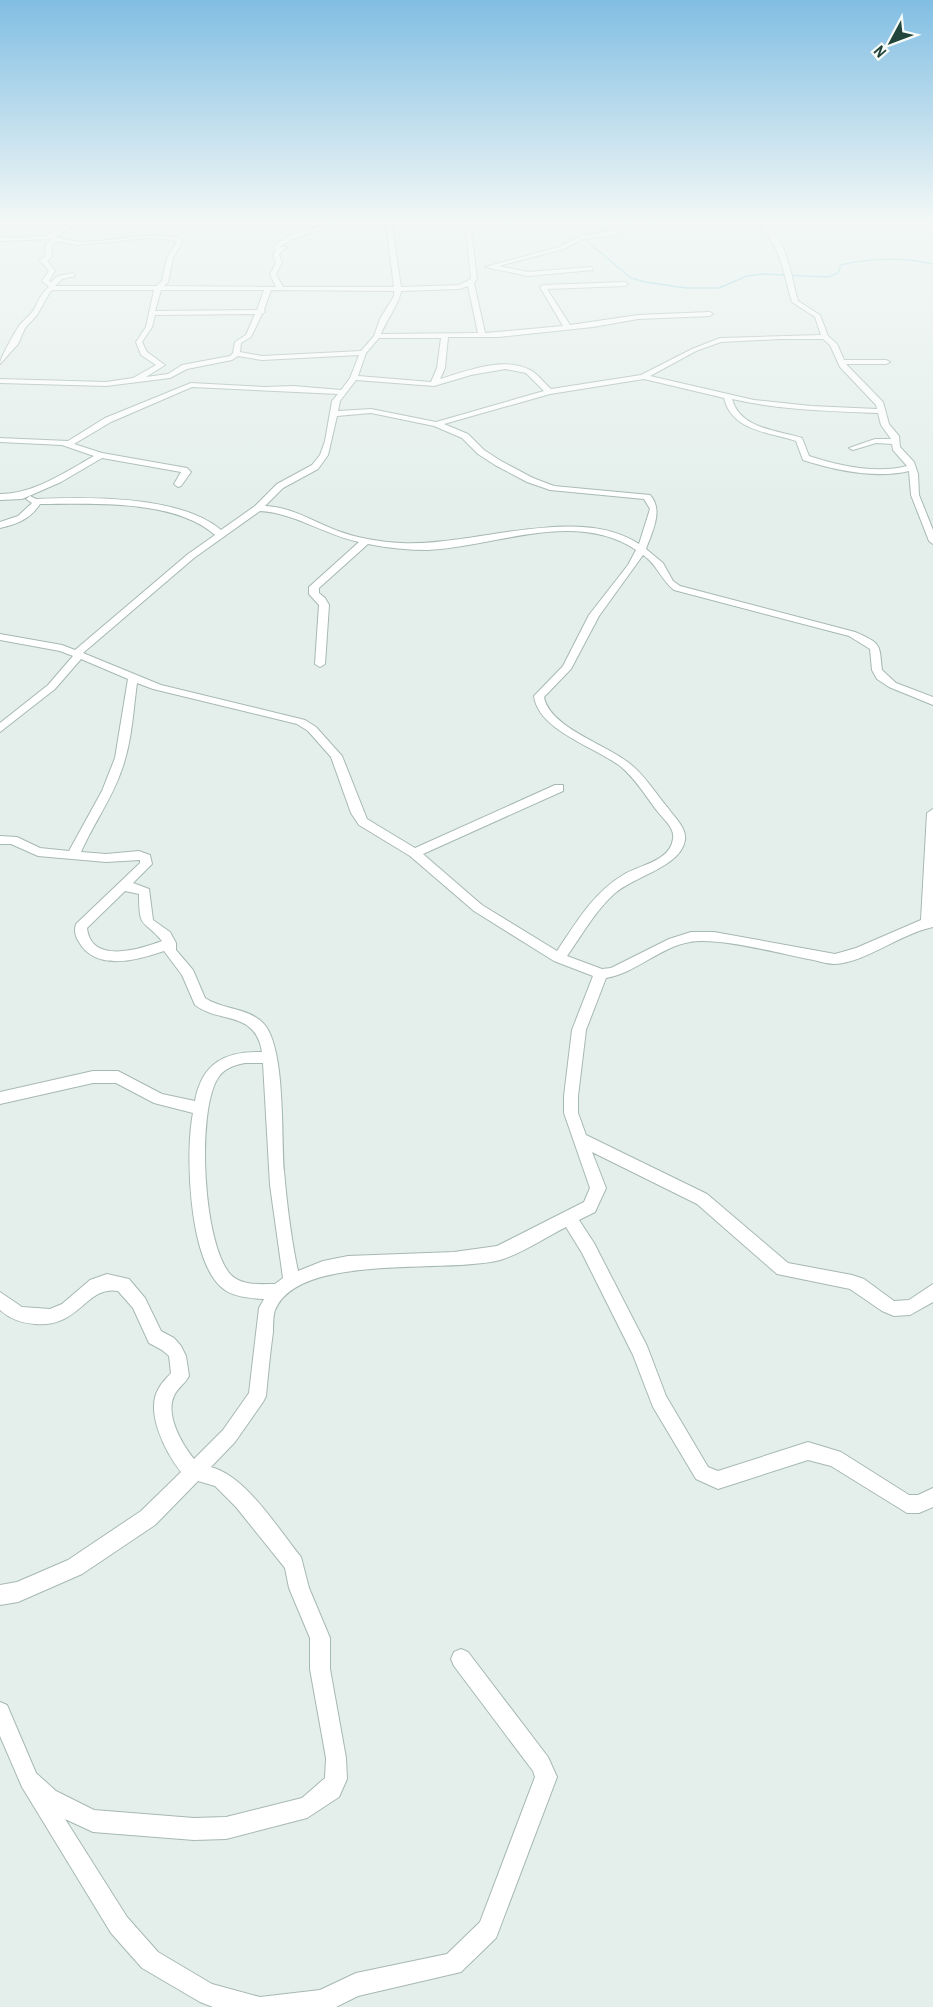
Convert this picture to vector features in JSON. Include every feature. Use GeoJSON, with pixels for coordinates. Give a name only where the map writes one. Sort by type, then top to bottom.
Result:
{"type":"FeatureCollection","features":[{"type":"Feature","properties":{"kind":"street"},"geometry":{"type":"LineString","coordinates":[[0,362],[14,344],[22,327],[34,315]]}},
{"type":"Feature","properties":{"kind":"street"},"geometry":{"type":"LineString","coordinates":[[134,381],[161,365],[144,353],[139,342],[149,327],[151,315]]}},
{"type":"Feature","properties":{"kind":"street"},"geometry":{"type":"LineString","coordinates":[[236,354],[238,342],[249,336],[253,324],[260,315]]}},
{"type":"Feature","properties":{"kind":"street"},"geometry":{"type":"LineString","coordinates":[[0,729],[15,715],[48,692],[67,674],[77,654],[191,556],[258,508],[280,486],[315,467],[329,441],[336,401],[354,378],[363,353],[377,336],[386,315]]}},
{"type":"Feature","properties":{"kind":"street"},"geometry":{"type":"LineString","coordinates":[[478,315],[482,336]]}},
{"type":"Feature","properties":{"kind":"street"},"geometry":{"type":"LineString","coordinates":[[560,315],[568,328]]}},
{"type":"Feature","properties":{"kind":"street"},"geometry":{"type":"LineString","coordinates":[[377,336],[482,336],[568,328],[638,317],[694,315]]}},
{"type":"Feature","properties":{"kind":"street"},"geometry":{"type":"LineString","coordinates":[[816,315],[842,363],[877,400],[885,425],[895,436],[896,448],[908,458],[915,495],[929,522],[933,541]]}},
{"type":"Feature","properties":{"kind":"street"},"geometry":{"type":"LineString","coordinates":[[437,382],[445,336]]}},
{"type":"Feature","properties":{"kind":"street"},"geometry":{"type":"LineString","coordinates":[[436,424],[549,392],[643,377],[701,346],[720,340],[779,337],[827,338]]}},
{"type":"Feature","properties":{"kind":"street"},"geometry":{"type":"LineString","coordinates":[[0,381],[85,385],[170,376],[185,367],[223,361],[236,354],[262,358],[363,353]]}},
{"type":"Feature","properties":{"kind":"street"},"geometry":{"type":"LineString","coordinates":[[842,363],[886,362]]}},
{"type":"Feature","properties":{"kind":"street"},"geometry":{"type":"LineString","coordinates":[[354,378],[429,385],[494,368],[518,368],[528,371],[549,392]]}},
{"type":"Feature","properties":{"kind":"street"},"geometry":{"type":"LineString","coordinates":[[643,377],[728,397],[784,406],[882,411]]}},
{"type":"Feature","properties":{"kind":"street"},"geometry":{"type":"LineString","coordinates":[[65,444],[108,420],[191,385],[265,389],[293,388],[342,393]]}},
{"type":"Feature","properties":{"kind":"street"},"geometry":{"type":"LineString","coordinates":[[728,397],[732,412],[753,426],[800,440],[806,458],[825,464],[892,471],[911,468]]}},
{"type":"Feature","properties":{"kind":"street"},"geometry":{"type":"LineString","coordinates":[[333,414],[371,411],[436,424],[465,436],[481,452],[530,480],[553,488],[647,497],[652,502],[654,509],[642,548],[632,566],[594,615],[567,667],[539,696],[537,701],[540,707],[569,731],[623,763],[633,772],[671,820],[680,834],[679,840],[677,848],[667,859],[630,876],[609,889],[559,958]]}},
{"type":"Feature","properties":{"kind":"street"},"geometry":{"type":"LineString","coordinates":[[0,440],[65,444],[102,455],[184,470],[187,472],[186,476],[178,484]]}},
{"type":"Feature","properties":{"kind":"street"},"geometry":{"type":"LineString","coordinates":[[853,448],[876,441],[895,442]]}},
{"type":"Feature","properties":{"kind":"street"},"geometry":{"type":"LineString","coordinates":[[19,497],[87,466],[102,455]]}},
{"type":"Feature","properties":{"kind":"street"},"geometry":{"type":"LineString","coordinates":[[0,497],[172,510],[209,523],[221,535]]}},
{"type":"Feature","properties":{"kind":"street"},"geometry":{"type":"LineString","coordinates":[[0,525],[23,518],[37,501]]}},
{"type":"Feature","properties":{"kind":"street"},"geometry":{"type":"LineString","coordinates":[[258,508],[282,509],[339,534],[366,541],[421,548],[513,534],[579,530],[617,534],[642,548],[666,571],[669,582],[677,588],[852,634],[872,645],[876,650],[875,669],[879,676],[887,682],[917,693],[933,702]]}},
{"type":"Feature","properties":{"kind":"street"},"geometry":{"type":"LineString","coordinates":[[320,664],[324,605],[314,594],[314,587],[366,541]]}},
{"type":"Feature","properties":{"kind":"street"},"geometry":{"type":"LineString","coordinates":[[0,637],[37,643],[77,654],[157,687],[301,722],[312,729],[336,756],[357,813],[363,822],[414,853],[478,908],[559,958],[601,974],[614,972],[674,942],[691,937],[714,938],[836,959],[848,957],[907,929],[930,923],[933,813]]}},
{"type":"Feature","properties":{"kind":"street"},"geometry":{"type":"LineString","coordinates":[[73,856],[117,771],[123,749],[133,678]]}},
{"type":"Feature","properties":{"kind":"street"},"geometry":{"type":"LineString","coordinates":[[414,853],[559,788]]}},
{"type":"Feature","properties":{"kind":"street"},"geometry":{"type":"LineString","coordinates":[[0,840],[13,840],[38,852],[106,858],[139,855],[146,858],[146,864],[81,927],[81,934],[86,944],[100,955],[125,957],[170,943]]}},
{"type":"Feature","properties":{"kind":"street"},"geometry":{"type":"LineString","coordinates":[[123,887],[137,888],[145,892],[145,914],[148,922],[165,935],[170,943],[170,951],[188,974],[200,1001],[248,1018],[264,1035],[269,1058],[275,1157],[285,1251],[292,1281]]}},
{"type":"Feature","properties":{"kind":"street"},"geometry":{"type":"LineString","coordinates":[[0,1595],[18,1592],[75,1567],[148,1518],[229,1436],[257,1396],[267,1308],[278,1292],[292,1281],[323,1268],[348,1263],[454,1259],[499,1253],[590,1207],[598,1188],[571,1113],[571,1096],[578,1041],[590,999],[601,974]]}},
{"type":"Feature","properties":{"kind":"street"},"geometry":{"type":"LineString","coordinates":[[269,1058],[239,1058],[219,1068],[210,1077],[199,1108],[196,1156],[206,1240],[217,1270],[226,1281],[243,1290],[278,1292]]}},
{"type":"Feature","properties":{"kind":"street"},"geometry":{"type":"LineString","coordinates":[[0,1098],[93,1077],[117,1077],[159,1099],[199,1108]]}},
{"type":"Feature","properties":{"kind":"street"},"geometry":{"type":"LineString","coordinates":[[579,1138],[702,1199],[783,1269],[800,1274],[853,1282],[870,1291],[885,1304],[899,1309],[923,1302],[933,1291]]}},
{"type":"Feature","properties":{"kind":"street"},"geometry":{"type":"LineString","coordinates":[[569,1219],[588,1248],[641,1352],[658,1401],[702,1473],[718,1480],[808,1451],[835,1458],[907,1504],[919,1504],[933,1497]]}},
{"type":"Feature","properties":{"kind":"street"},"geometry":{"type":"LineString","coordinates":[[0,1300],[17,1315],[51,1319],[63,1313],[95,1286],[106,1282],[123,1284],[139,1303],[155,1337],[172,1344],[178,1355],[180,1376],[165,1394],[166,1436],[186,1464],[195,1471],[220,1478],[243,1500],[294,1564],[299,1587],[320,1638],[320,1670],[336,1758],[336,1779],[331,1790],[307,1807],[226,1828],[93,1821],[48,1799],[29,1780]]}},
{"type":"Feature","properties":{"kind":"street"},"geometry":{"type":"LineString","coordinates":[[264,2007],[321,2002],[356,1985],[453,1964],[488,1930],[546,1777],[541,1764],[461,1659]]}},
{"type":"Feature","properties":{"kind":"street"},"geometry":{"type":"LineString","coordinates":[[0,1712],[29,1780],[119,1925],[150,1960],[208,1994],[257,2007]]}}]}
